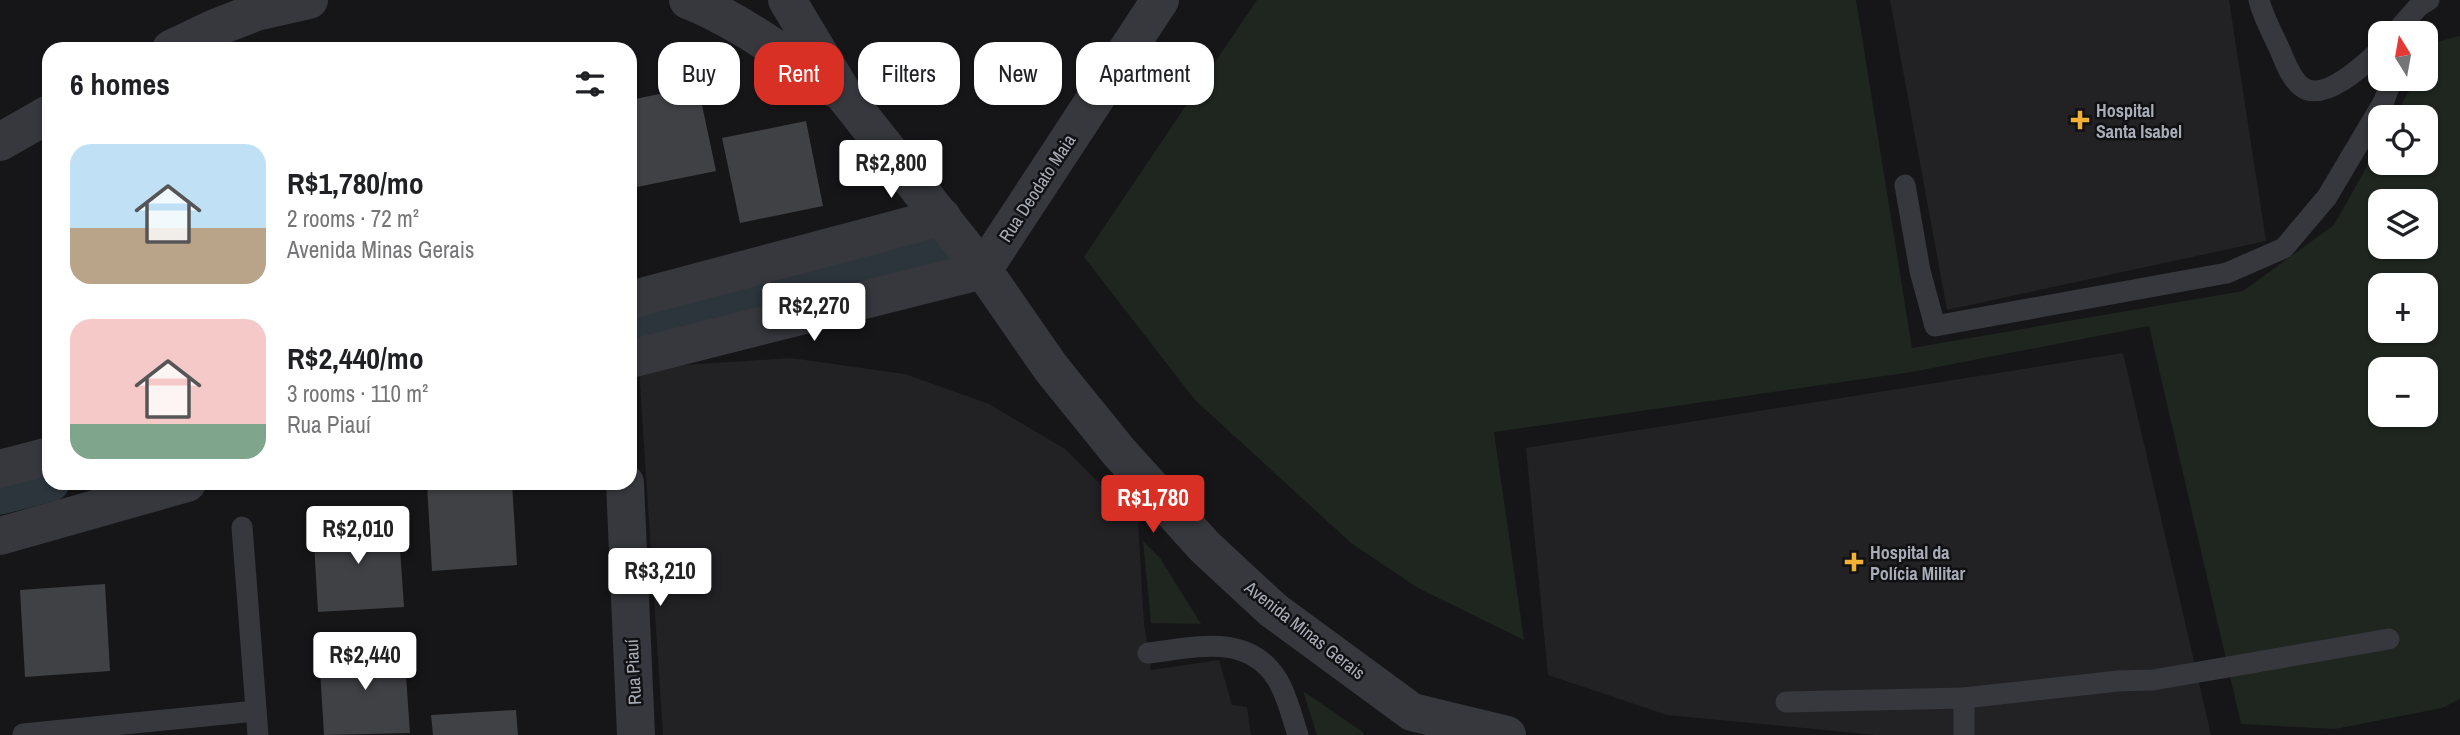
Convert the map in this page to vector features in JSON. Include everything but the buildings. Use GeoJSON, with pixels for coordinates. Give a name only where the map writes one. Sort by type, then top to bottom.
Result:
{"type":"FeatureCollection","features":[{"type":"Feature","properties":{"kind":"street"},"geometry":{"type":"LineString","coordinates":[[186,42],[256,12],[309,0]]}},
{"type":"Feature","properties":{"kind":"street"},"geometry":{"type":"LineString","coordinates":[[688,0],[718,13],[764,42]]}},
{"type":"Feature","properties":{"kind":"street"},"geometry":{"type":"LineString","coordinates":[[787,0],[812,42]]}},
{"type":"Feature","properties":{"kind":"street","name":"Rua Deodato Maia"},"geometry":{"type":"LineString","coordinates":[[983,270],[1160,0]]}},
{"type":"Feature","properties":{"kind":"street","name":"Avenida Minas Gerais"},"geometry":{"type":"LineString","coordinates":[[844,95],[942,216],[1068,389],[1119,452],[1205,547],[1404,724],[1507,735]]}},
{"type":"Feature","properties":{"kind":"street"},"geometry":{"type":"LineString","coordinates":[[0,142],[42,118]]}},
{"type":"Feature","properties":{"kind":"street"},"geometry":{"type":"LineString","coordinates":[[637,298],[942,216]]}},
{"type":"Feature","properties":{"kind":"street"},"geometry":{"type":"LineString","coordinates":[[637,357],[983,270]]}},
{"type":"Feature","properties":{"kind":"street"},"geometry":{"type":"LineString","coordinates":[[0,469],[42,458]]}},
{"type":"Feature","properties":{"kind":"street"},"geometry":{"type":"LineString","coordinates":[[0,536],[162,490]]}},
{"type":"Feature","properties":{"kind":"street","name":"Rua Piauí"},"geometry":{"type":"LineString","coordinates":[[625,490],[636,735]]}},
{"type":"Feature","properties":{"kind":"lane"},"geometry":{"type":"LineString","coordinates":[[2259,0],[2286,63],[2302,86],[2309,90],[2327,89],[2368,60]]}},
{"type":"Feature","properties":{"kind":"lane"},"geometry":{"type":"LineString","coordinates":[[2405,21],[2421,2]]}},
{"type":"Feature","properties":{"kind":"lane"},"geometry":{"type":"LineString","coordinates":[[2413,21],[2421,2]]}},
{"type":"Feature","properties":{"kind":"lane"},"geometry":{"type":"LineString","coordinates":[[1905,185],[1920,271],[1935,326],[2227,273],[2284,248],[2327,197],[2388,91]]}},
{"type":"Feature","properties":{"kind":"lane"},"geometry":{"type":"LineString","coordinates":[[242,527],[258,735]]}},
{"type":"Feature","properties":{"kind":"lane"},"geometry":{"type":"LineString","coordinates":[[1786,702],[1964,698],[2165,678],[2389,639]]}},
{"type":"Feature","properties":{"kind":"lane"},"geometry":{"type":"LineString","coordinates":[[1148,653],[1214,646],[1240,648],[1254,655],[1278,680],[1298,735]]}},
{"type":"Feature","properties":{"kind":"lane"},"geometry":{"type":"LineString","coordinates":[[1964,698],[1964,735]]}},
{"type":"Feature","properties":{"kind":"lane"},"geometry":{"type":"LineString","coordinates":[[23,734],[256,711]]}},
{"type":"Feature","properties":{"kind":"shaded area"},"geometry":{"type":"Polygon","coordinates":[[[1257,0],[1856,0],[1912,348],[2243,291],[2334,225],[2368,164],[2368,175],[2438,175],[2438,105],[2401,105],[2409,91],[2438,91],[2438,42],[2460,36],[2460,699],[2442,708],[2335,729],[2241,724],[2149,326],[1912,372],[1494,432],[1524,640],[1418,588],[1351,543],[1195,400],[1084,257],[1186,105],[1214,105],[1214,64],[1257,0]]]}},
{"type":"Feature","properties":{"kind":"shaded area","name":"Hospital Santa Isabel"},"geometry":{"type":"Polygon","coordinates":[[[1890,0],[2229,0],[2266,241],[1947,310],[1890,0]]]}},
{"type":"Feature","properties":{"kind":"shaded area","name":"Hospital da Polícia Militar"},"geometry":{"type":"Polygon","coordinates":[[[2123,353],[2211,735],[1876,735],[1667,715],[1548,675],[1526,448],[2123,353]]]}},
{"type":"Feature","properties":{"kind":"shaded area"},"geometry":{"type":"Polygon","coordinates":[[[791,358],[905,374],[989,404],[1065,449],[1138,522],[1144,624],[1151,670],[1219,660],[1232,705],[1247,707],[1251,735],[663,735],[639,368],[791,358]]]}},
{"type":"Feature","properties":{"kind":"shaded area"},"geometry":{"type":"Polygon","coordinates":[[[1143,541],[1160,558],[1201,624],[1151,623],[1143,541]]]}},
{"type":"Feature","properties":{"kind":"shaded area"},"geometry":{"type":"Polygon","coordinates":[[[1303,691],[1364,733],[1363,735],[1317,735],[1303,691]]]}},
{"type":"Feature","properties":{"kind":"waterway"},"geometry":{"type":"LineString","coordinates":[[637,329],[936,251]]}},
{"type":"Feature","properties":{"kind":"waterway"},"geometry":{"type":"LineString","coordinates":[[0,496],[42,485]]}},
{"type":"Feature","properties":{"kind":"place","name":"Hospital Santa Isabel"},"geometry":{"type":"Point","coordinates":[2080,120]}},
{"type":"Feature","properties":{"kind":"place","name":"Hospital da Polícia Militar"},"geometry":{"type":"Point","coordinates":[1854,562]}}]}
